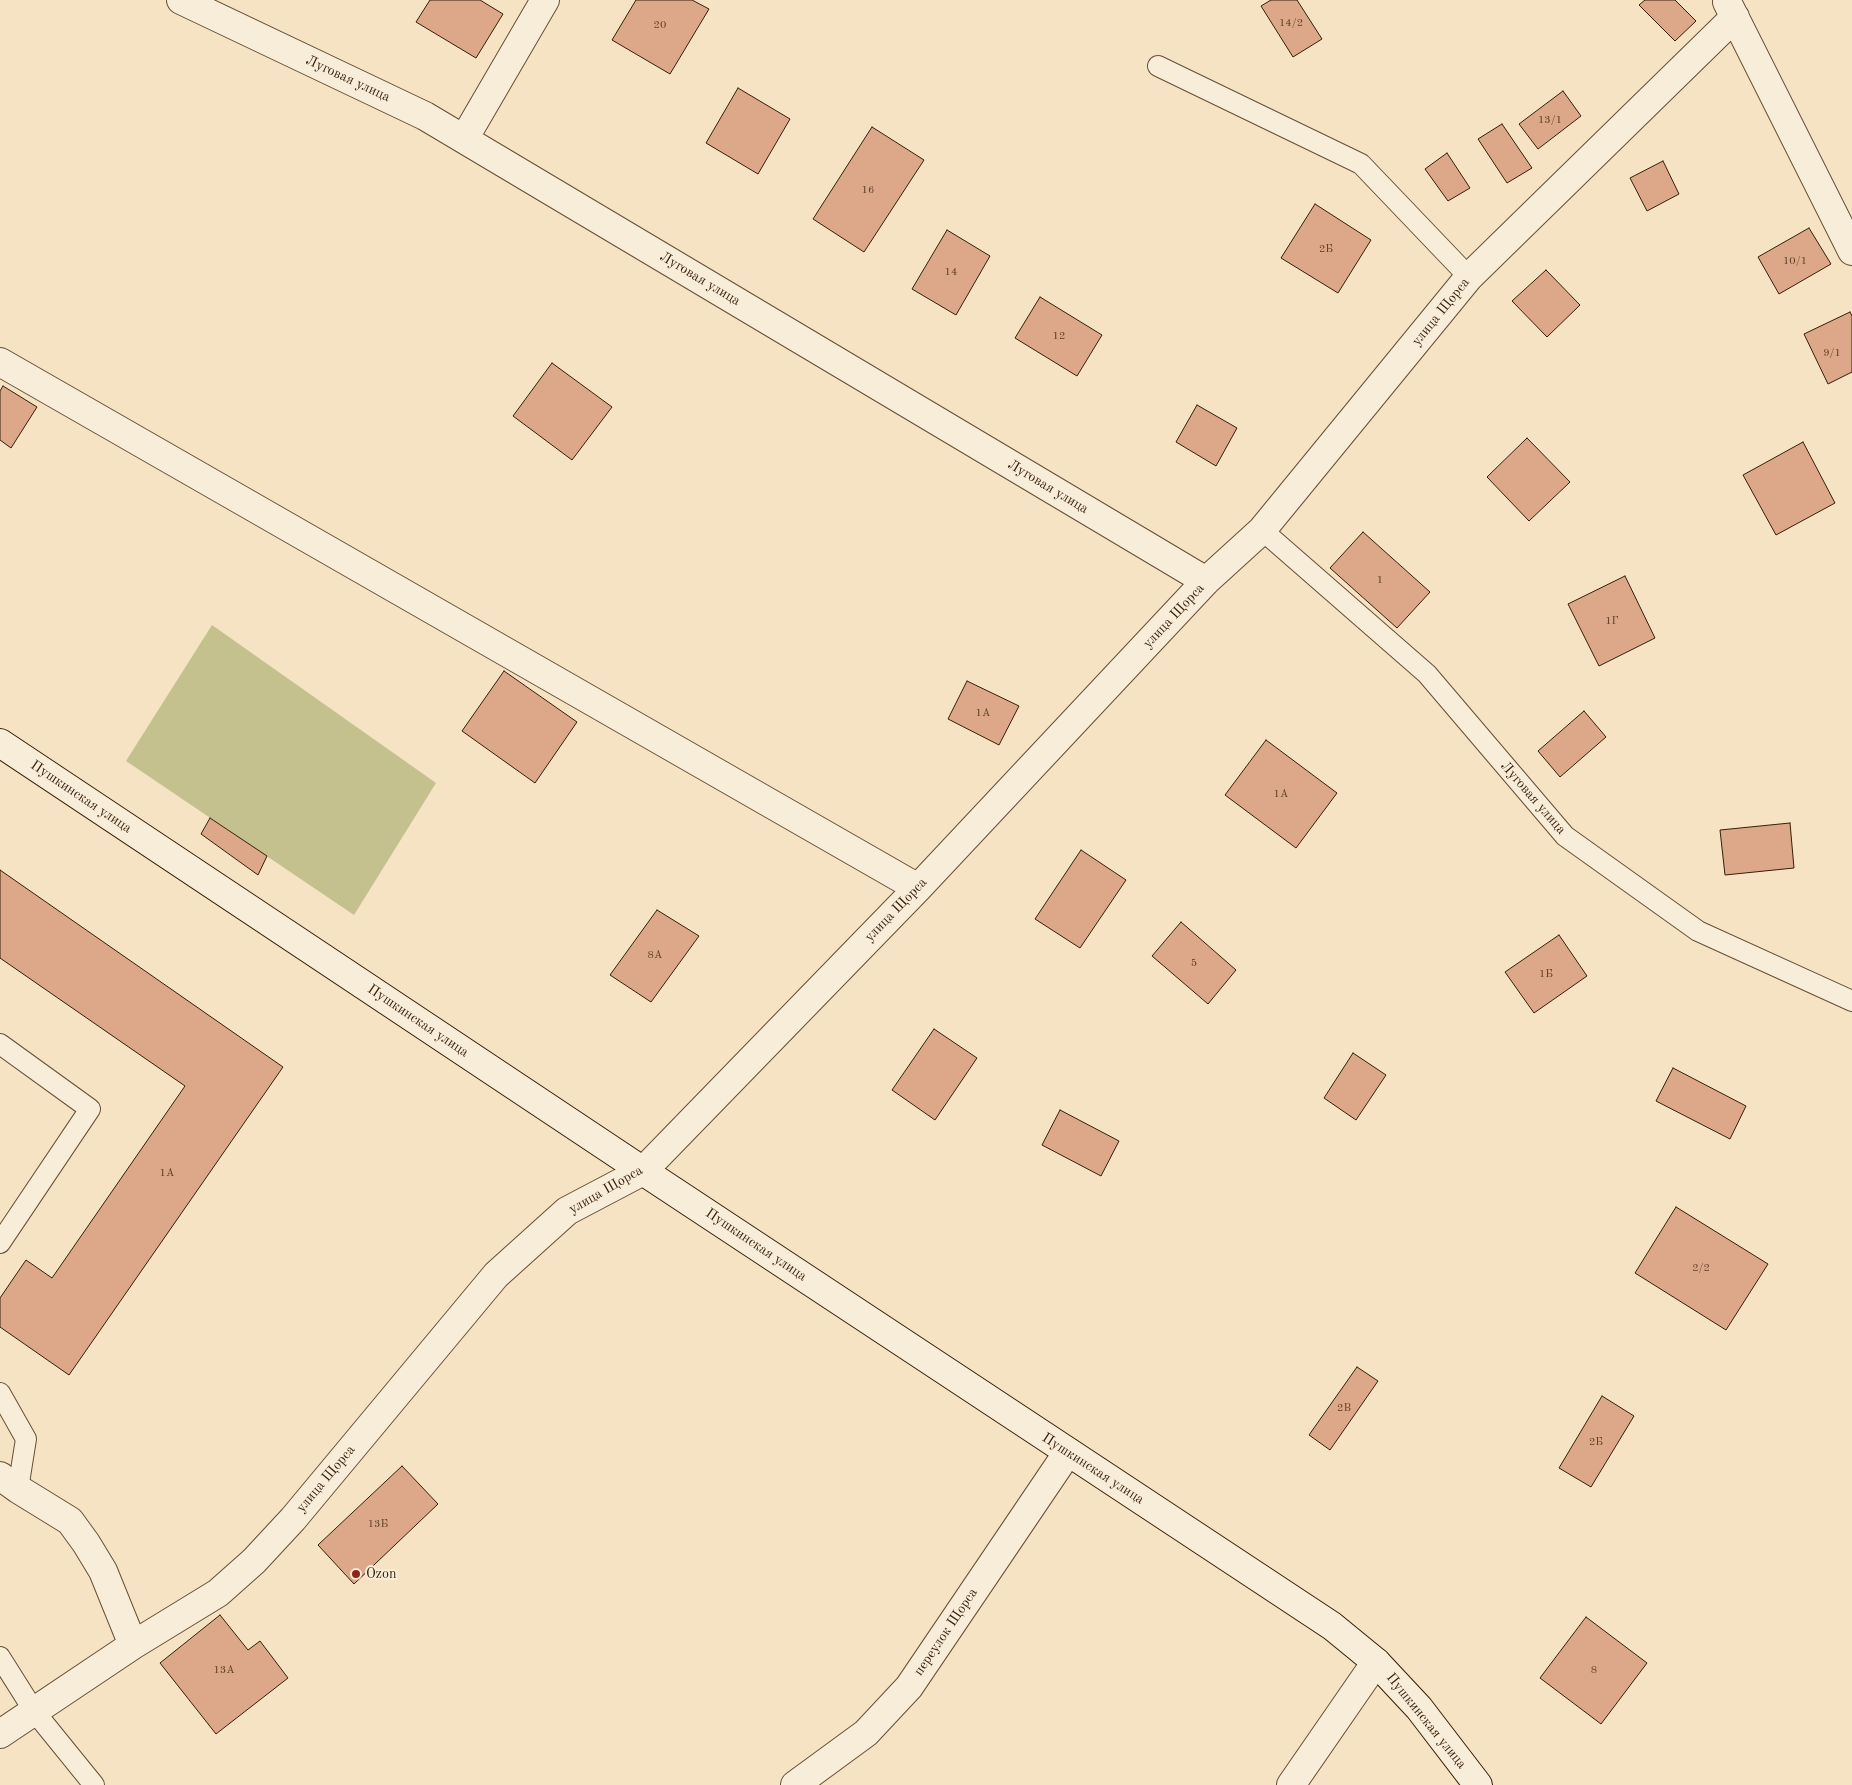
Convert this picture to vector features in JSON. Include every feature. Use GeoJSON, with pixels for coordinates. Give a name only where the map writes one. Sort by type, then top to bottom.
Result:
{"type":"FeatureCollection","features":[{"type":"Feature","properties":{"kind":"street","name":"Луговая улица"},"geometry":{"type":"LineString","coordinates":[[181,0],[425,116],[1206,581]]}},
{"type":"Feature","properties":{"kind":"street"},"geometry":{"type":"LineString","coordinates":[[464,139],[545,0]]}},
{"type":"Feature","properties":{"kind":"street"},"geometry":{"type":"LineString","coordinates":[[1731,8],[1852,251]]}},
{"type":"Feature","properties":{"kind":"street","name":"улица Щорса"},"geometry":{"type":"LineString","coordinates":[[0,1734],[133,1645],[218,1593],[254,1561],[293,1519],[496,1275],[567,1211],[643,1171],[918,888],[1206,581],[1262,530],[1469,277],[1731,8]]}},
{"type":"Feature","properties":{"kind":"street"},"geometry":{"type":"LineString","coordinates":[[0,362],[918,888]]}},
{"type":"Feature","properties":{"kind":"street","name":"Пушкинская улица"},"geometry":{"type":"LineString","coordinates":[[0,742],[643,1171],[1332,1626],[1376,1662],[1419,1708],[1478,1785]]}},
{"type":"Feature","properties":{"kind":"street","name":"переулок Щорса"},"geometry":{"type":"LineString","coordinates":[[795,1785],[866,1733],[910,1687],[1068,1452]]}},
{"type":"Feature","properties":{"kind":"street"},"geometry":{"type":"LineString","coordinates":[[9,1483],[70,1521],[86,1542],[103,1571],[133,1645]]}},
{"type":"Feature","properties":{"kind":"street"},"geometry":{"type":"LineString","coordinates":[[1291,1785],[1376,1662]]}},
{"type":"Feature","properties":{"kind":"lane"},"geometry":{"type":"LineString","coordinates":[[1158,66],[1360,164],[1469,277]]}},
{"type":"Feature","properties":{"kind":"lane","name":"Луговая улица"},"geometry":{"type":"LineString","coordinates":[[1262,530],[1427,674],[1565,836],[1698,931],[1852,1001]]}},
{"type":"Feature","properties":{"kind":"lane"},"geometry":{"type":"LineString","coordinates":[[0,1044],[90,1109],[0,1243]]}},
{"type":"Feature","properties":{"kind":"lane"},"geometry":{"type":"LineString","coordinates":[[0,1393],[26,1439],[9,1483]]}},
{"type":"Feature","properties":{"kind":"lane"},"geometry":{"type":"LineString","coordinates":[[0,1657],[34,1711],[94,1785]]}},
{"type":"Feature","properties":{"kind":"shaded area"},"geometry":{"type":"Polygon","coordinates":[[[212,625],[436,783],[354,915],[126,761],[212,625]]]}},
{"type":"Feature","properties":{"kind":"building"},"geometry":{"type":"Polygon","coordinates":[[[430,0],[480,0],[503,14],[476,58],[416,22],[430,0]]]}},
{"type":"Feature","properties":{"kind":"building"},"geometry":{"type":"Polygon","coordinates":[[[636,0],[692,0],[709,9],[670,74],[612,40],[636,0]]]}},
{"type":"Feature","properties":{"kind":"building"},"geometry":{"type":"Polygon","coordinates":[[[1271,0],[1297,0],[1322,39],[1293,57],[1261,6],[1271,0]]]}},
{"type":"Feature","properties":{"kind":"building"},"geometry":{"type":"Polygon","coordinates":[[[1645,0],[1675,0],[1696,21],[1675,41],[1639,5],[1645,0]]]}},
{"type":"Feature","properties":{"kind":"building"},"geometry":{"type":"Polygon","coordinates":[[[738,88],[790,119],[758,174],[706,143],[738,88]]]}},
{"type":"Feature","properties":{"kind":"building"},"geometry":{"type":"Polygon","coordinates":[[[1563,91],[1581,116],[1538,149],[1519,124],[1563,91]]]}},
{"type":"Feature","properties":{"kind":"building"},"geometry":{"type":"Polygon","coordinates":[[[1502,124],[1532,168],[1507,183],[1478,139],[1502,124]]]}},
{"type":"Feature","properties":{"kind":"building"},"geometry":{"type":"Polygon","coordinates":[[[872,127],[924,160],[864,252],[813,219],[872,127]]]}},
{"type":"Feature","properties":{"kind":"building"},"geometry":{"type":"Polygon","coordinates":[[[1447,153],[1470,188],[1448,201],[1425,169],[1447,153]]]}},
{"type":"Feature","properties":{"kind":"building"},"geometry":{"type":"Polygon","coordinates":[[[1663,161],[1679,194],[1647,211],[1630,178],[1663,161]]]}},
{"type":"Feature","properties":{"kind":"building"},"geometry":{"type":"Polygon","coordinates":[[[1315,204],[1371,240],[1338,293],[1281,258],[1315,204]]]}},
{"type":"Feature","properties":{"kind":"building"},"geometry":{"type":"Polygon","coordinates":[[[1809,228],[1831,264],[1779,294],[1758,257],[1809,228]]]}},
{"type":"Feature","properties":{"kind":"building"},"geometry":{"type":"Polygon","coordinates":[[[947,230],[990,256],[956,315],[912,289],[947,230]]]}},
{"type":"Feature","properties":{"kind":"building"},"geometry":{"type":"Polygon","coordinates":[[[1546,270],[1580,305],[1547,337],[1512,301],[1546,270]]]}},
{"type":"Feature","properties":{"kind":"building"},"geometry":{"type":"Polygon","coordinates":[[[1040,297],[1102,335],[1077,376],[1015,338],[1040,297]]]}},
{"type":"Feature","properties":{"kind":"building"},"geometry":{"type":"Polygon","coordinates":[[[1850,312],[1852,316],[1852,372],[1828,384],[1804,334],[1850,312]]]}},
{"type":"Feature","properties":{"kind":"building"},"geometry":{"type":"Polygon","coordinates":[[[552,363],[612,407],[572,460],[513,416],[552,363]]]}},
{"type":"Feature","properties":{"kind":"building"},"geometry":{"type":"Polygon","coordinates":[[[3,386],[37,407],[11,448],[0,440],[0,391],[3,386]]]}},
{"type":"Feature","properties":{"kind":"building"},"geometry":{"type":"Polygon","coordinates":[[[1197,405],[1237,428],[1216,466],[1176,442],[1197,405]]]}},
{"type":"Feature","properties":{"kind":"building"},"geometry":{"type":"Polygon","coordinates":[[[1527,438],[1570,482],[1529,521],[1487,477],[1527,438]]]}},
{"type":"Feature","properties":{"kind":"building"},"geometry":{"type":"Polygon","coordinates":[[[1803,442],[1835,503],[1776,535],[1743,475],[1803,442]]]}},
{"type":"Feature","properties":{"kind":"building"},"geometry":{"type":"Polygon","coordinates":[[[1363,532],[1430,592],[1397,628],[1330,568],[1363,532]]]}},
{"type":"Feature","properties":{"kind":"building"},"geometry":{"type":"Polygon","coordinates":[[[1625,576],[1655,638],[1599,666],[1568,604],[1625,576]]]}},
{"type":"Feature","properties":{"kind":"building"},"geometry":{"type":"Polygon","coordinates":[[[504,671],[577,722],[535,783],[462,731],[504,671]]]}},
{"type":"Feature","properties":{"kind":"building"},"geometry":{"type":"Polygon","coordinates":[[[967,681],[1019,706],[999,745],[948,719],[967,681]]]}},
{"type":"Feature","properties":{"kind":"building"},"geometry":{"type":"Polygon","coordinates":[[[1584,711],[1606,737],[1560,777],[1538,751],[1584,711]]]}},
{"type":"Feature","properties":{"kind":"building"},"geometry":{"type":"Polygon","coordinates":[[[1266,740],[1337,793],[1296,848],[1225,795],[1266,740]]]}},
{"type":"Feature","properties":{"kind":"building"},"geometry":{"type":"Polygon","coordinates":[[[210,818],[267,856],[258,875],[201,834],[210,818]]]}},
{"type":"Feature","properties":{"kind":"building"},"geometry":{"type":"Polygon","coordinates":[[[1790,823],[1794,868],[1725,875],[1720,830],[1790,823]]]}},
{"type":"Feature","properties":{"kind":"building"},"geometry":{"type":"Polygon","coordinates":[[[1081,850],[1126,880],[1080,948],[1035,919],[1081,850]]]}},
{"type":"Feature","properties":{"kind":"building"},"geometry":{"type":"Polygon","coordinates":[[[0,870],[283,1067],[69,1375],[0,1327],[0,1298],[26,1260],[52,1278],[185,1086],[0,958],[0,870]]]}},
{"type":"Feature","properties":{"kind":"building"},"geometry":{"type":"Polygon","coordinates":[[[657,910],[699,936],[651,1002],[610,975],[657,910]]]}},
{"type":"Feature","properties":{"kind":"building"},"geometry":{"type":"Polygon","coordinates":[[[1181,922],[1236,970],[1208,1004],[1152,956],[1181,922]]]}},
{"type":"Feature","properties":{"kind":"building"},"geometry":{"type":"Polygon","coordinates":[[[1559,935],[1587,976],[1534,1013],[1505,972],[1559,935]]]}},
{"type":"Feature","properties":{"kind":"building"},"geometry":{"type":"Polygon","coordinates":[[[934,1029],[977,1058],[935,1120],[892,1090],[934,1029]]]}},
{"type":"Feature","properties":{"kind":"building"},"geometry":{"type":"Polygon","coordinates":[[[1353,1053],[1386,1075],[1356,1120],[1324,1098],[1353,1053]]]}},
{"type":"Feature","properties":{"kind":"building"},"geometry":{"type":"Polygon","coordinates":[[[1673,1068],[1746,1106],[1730,1139],[1656,1101],[1673,1068]]]}},
{"type":"Feature","properties":{"kind":"building"},"geometry":{"type":"Polygon","coordinates":[[[1060,1110],[1119,1141],[1101,1176],[1042,1145],[1060,1110]]]}},
{"type":"Feature","properties":{"kind":"building"},"geometry":{"type":"Polygon","coordinates":[[[1676,1207],[1768,1264],[1726,1330],[1635,1273],[1676,1207]]]}},
{"type":"Feature","properties":{"kind":"building"},"geometry":{"type":"Polygon","coordinates":[[[1357,1367],[1378,1381],[1330,1450],[1309,1435],[1357,1367]]]}},
{"type":"Feature","properties":{"kind":"building"},"geometry":{"type":"Polygon","coordinates":[[[1602,1396],[1634,1416],[1591,1487],[1559,1468],[1602,1396]]]}},
{"type":"Feature","properties":{"kind":"building"},"geometry":{"type":"Polygon","coordinates":[[[402,1466],[438,1504],[354,1584],[318,1545],[402,1466]]]}},
{"type":"Feature","properties":{"kind":"building"},"geometry":{"type":"Polygon","coordinates":[[[220,1615],[248,1650],[260,1641],[288,1678],[216,1734],[160,1663],[220,1615]]]}},
{"type":"Feature","properties":{"kind":"building"},"geometry":{"type":"Polygon","coordinates":[[[1586,1617],[1647,1663],[1601,1724],[1540,1678],[1586,1617]]]}},
{"type":"Feature","properties":{"kind":"place","name":"Ozon"},"geometry":{"type":"Point","coordinates":[356,1574]}}]}
